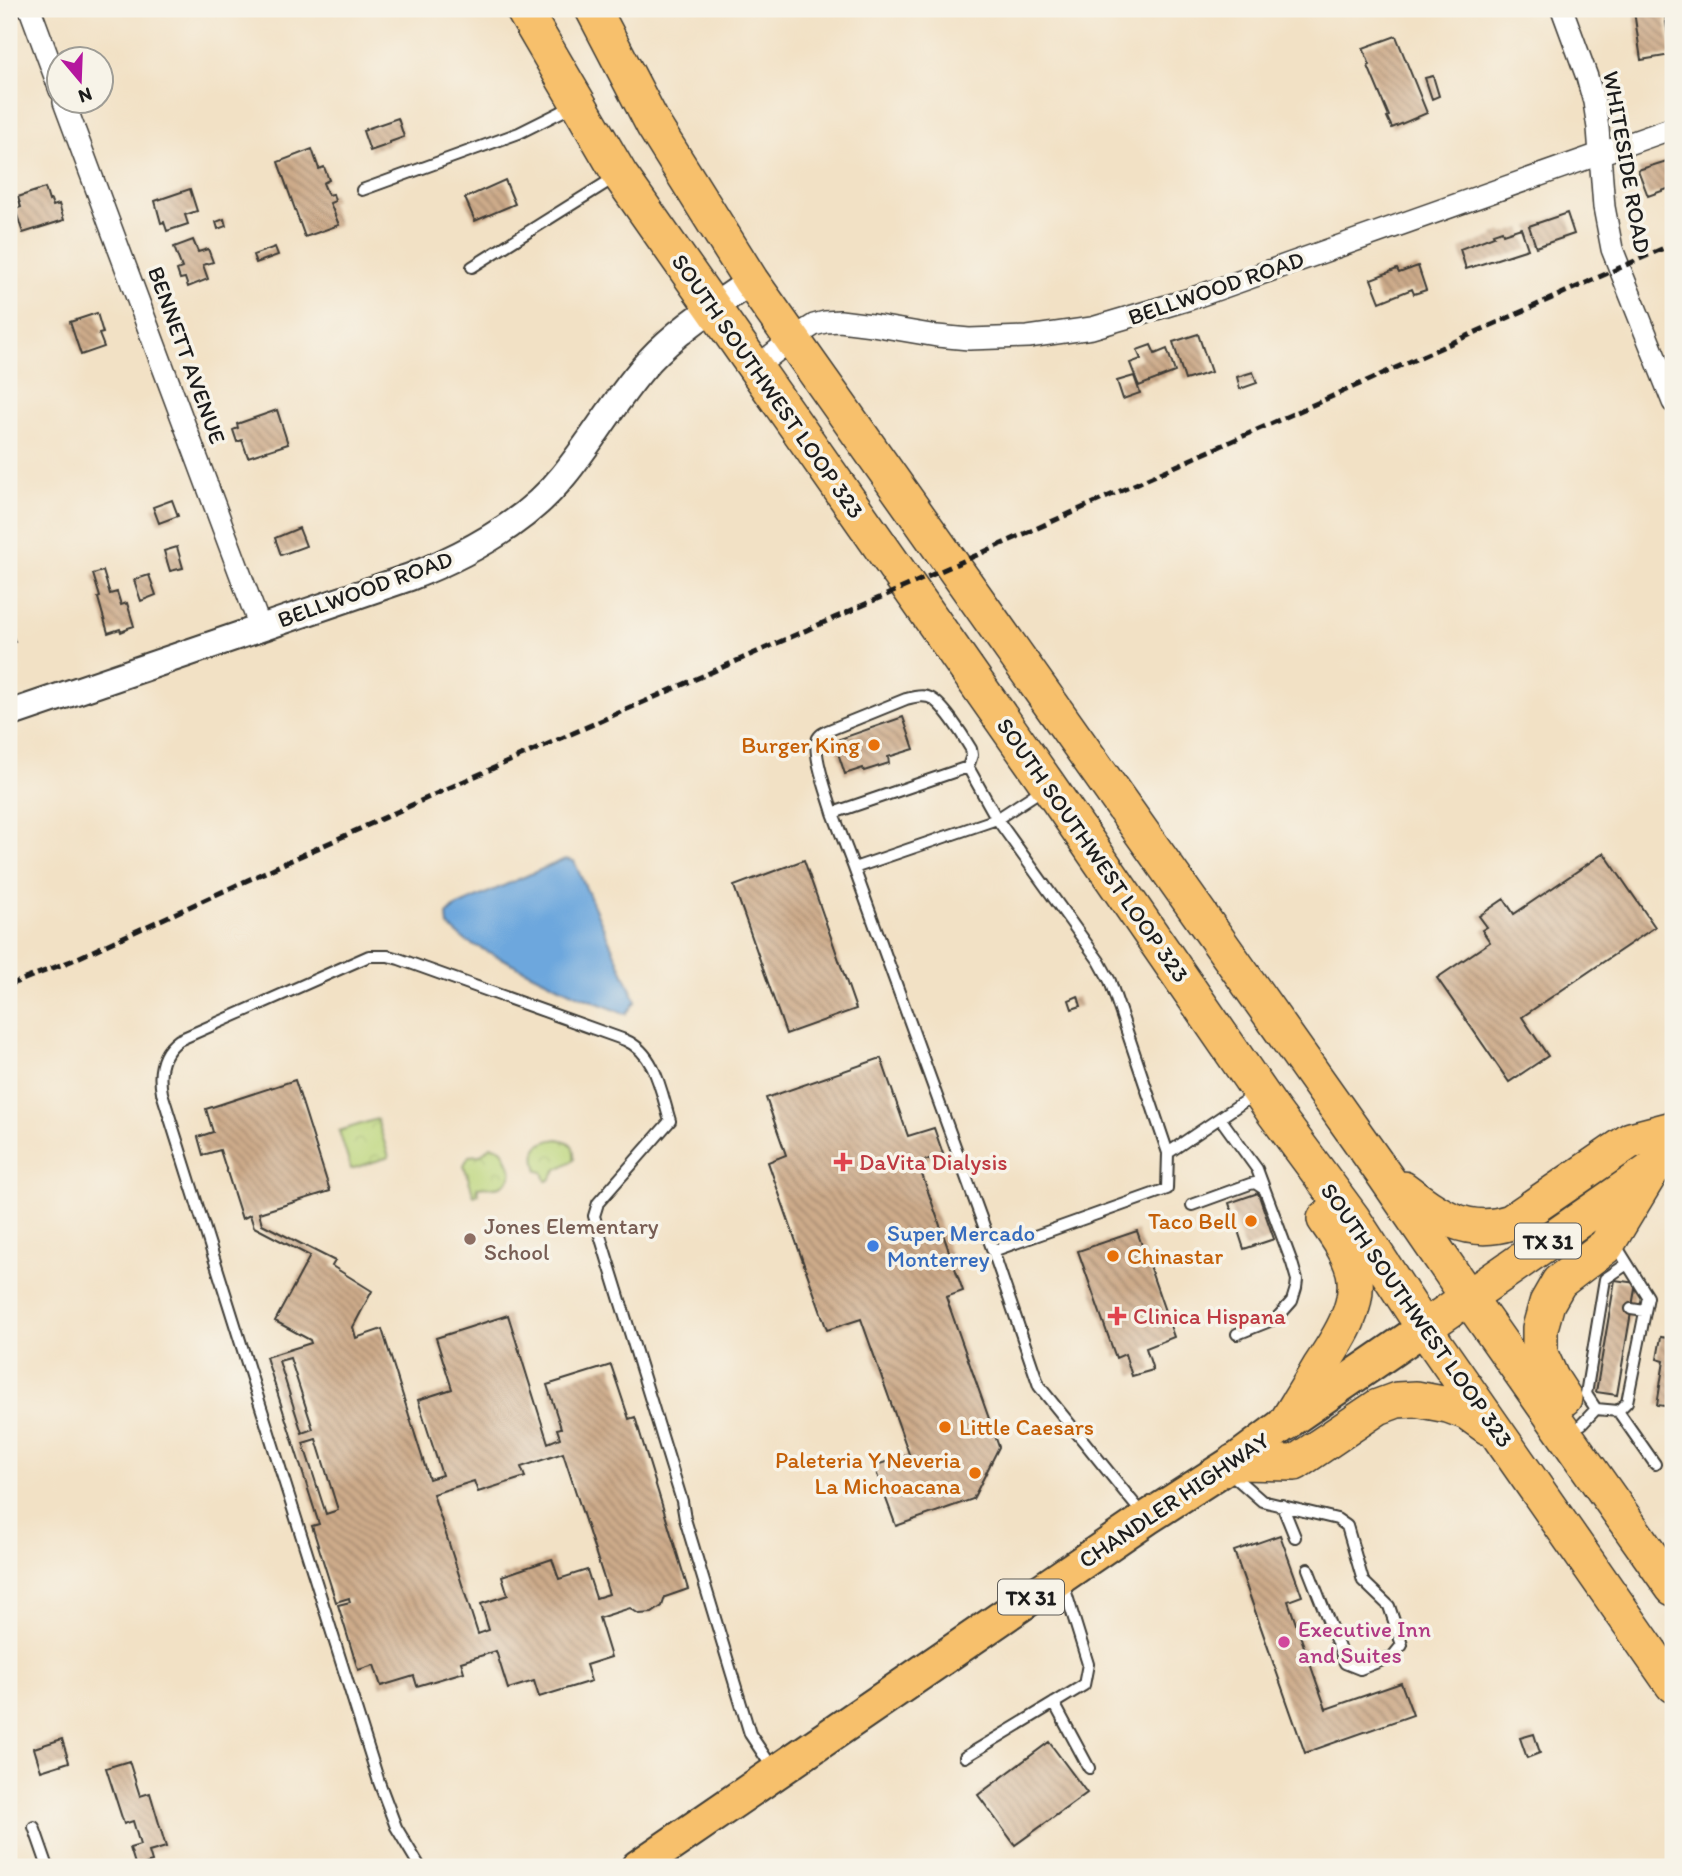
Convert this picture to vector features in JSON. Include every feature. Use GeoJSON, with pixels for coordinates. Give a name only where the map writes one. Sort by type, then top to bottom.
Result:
{"type":"FeatureCollection","features":[{"type":"Feature","properties":{"kind":"highway","name":"SOUTH SOUTHWEST LOOP 323"},"geometry":{"type":"LineString","coordinates":[[523,9],[620,175],[1266,1101],[1353,1219],[1424,1328],[1673,1685]]}},
{"type":"Feature","properties":{"kind":"highway","name":"SOUTH SOUTHWEST LOOP 323"},"geometry":{"type":"LineString","coordinates":[[593,9],[654,126],[751,281],[1670,1582]]}},
{"type":"Feature","properties":{"kind":"highway"},"geometry":{"type":"LineString","coordinates":[[1266,1101],[1283,1159],[1344,1248],[1355,1276],[1351,1307],[1342,1333],[1286,1423]]}},
{"type":"Feature","properties":{"kind":"highway"},"geometry":{"type":"LineString","coordinates":[[1385,1176],[1448,1219],[1464,1224],[1494,1227],[1511,1222],[1631,1140],[1673,1129]]}},
{"type":"Feature","properties":{"kind":"highway"},"geometry":{"type":"LineString","coordinates":[[1663,1163],[1619,1251],[1606,1246],[1559,1282],[1546,1303],[1540,1328],[1540,1354],[1551,1378],[1589,1417],[1643,1512],[1670,1582]]}},
{"type":"Feature","properties":{"kind":"highway","name":"CHANDLER HIGHWAY"},"geometry":{"type":"LineString","coordinates":[[1424,1328],[1663,1163]]}},
{"type":"Feature","properties":{"kind":"highway"},"geometry":{"type":"LineString","coordinates":[[1229,1465],[1295,1463],[1378,1407],[1397,1400],[1416,1399],[1448,1405],[1466,1412],[1502,1438]]}},
{"type":"Feature","properties":{"kind":"main road","name":"CHANDLER HIGHWAY"},"geometry":{"type":"LineString","coordinates":[[639,1867],[1147,1518],[1229,1465],[1424,1328]]}},
{"type":"Feature","properties":{"kind":"street"},"geometry":{"type":"LineString","coordinates":[[30,9],[46,52]]}},
{"type":"Feature","properties":{"kind":"street","name":"WHITESIDE ROAD"},"geometry":{"type":"LineString","coordinates":[[1562,9],[1594,102],[1604,207],[1612,249],[1673,402]]}},
{"type":"Feature","properties":{"kind":"street","name":"BENNETT AVENUE"},"geometry":{"type":"LineString","coordinates":[[69,116],[260,627]]}},
{"type":"Feature","properties":{"kind":"street","name":"BELLWOOD ROAD"},"geometry":{"type":"LineString","coordinates":[[755,368],[814,325],[833,321],[969,339],[1028,337],[1092,328],[1190,299],[1673,128]]}},
{"type":"Feature","properties":{"kind":"street","name":"BELLWOOD ROAD"},"geometry":{"type":"LineString","coordinates":[[9,714],[428,570],[501,531],[563,477],[651,360],[676,337],[751,281]]}},
{"type":"Feature","properties":{"kind":"lane"},"geometry":{"type":"LineString","coordinates":[[362,190],[519,133],[578,104]]}},
{"type":"Feature","properties":{"kind":"lane"},"geometry":{"type":"LineString","coordinates":[[472,267],[620,175]]}},
{"type":"Feature","properties":{"kind":"lane"},"geometry":{"type":"LineString","coordinates":[[993,1251],[1167,1189],[1168,1153],[1105,970],[997,819],[968,767],[971,750],[939,704],[929,697],[916,696],[827,731],[817,740],[817,754],[833,813],[993,1251],[1039,1386],[1147,1518]]}},
{"type":"Feature","properties":{"kind":"lane"},"geometry":{"type":"LineString","coordinates":[[833,813],[968,767]]}},
{"type":"Feature","properties":{"kind":"lane"},"geometry":{"type":"LineString","coordinates":[[854,868],[997,819],[1048,785]]}},
{"type":"Feature","properties":{"kind":"lane"},"geometry":{"type":"LineString","coordinates":[[420,1867],[397,1827],[379,1782],[169,1119],[160,1083],[160,1071],[166,1052],[179,1040],[369,956],[399,959],[625,1040],[640,1048],[651,1063],[670,1121],[598,1203],[594,1216],[682,1501],[685,1519],[746,1722],[753,1740],[776,1773]]}},
{"type":"Feature","properties":{"kind":"lane"},"geometry":{"type":"LineString","coordinates":[[1168,1153],[1220,1118],[1266,1101]]}},
{"type":"Feature","properties":{"kind":"lane"},"geometry":{"type":"LineString","coordinates":[[1220,1118],[1257,1169],[1296,1272],[1296,1288],[1288,1307],[1277,1318],[1237,1334]]}},
{"type":"Feature","properties":{"kind":"lane"},"geometry":{"type":"LineString","coordinates":[[1192,1205],[1250,1184],[1255,1183],[1264,1189]]}},
{"type":"Feature","properties":{"kind":"lane"},"geometry":{"type":"LineString","coordinates":[[1619,1251],[1648,1297],[1636,1356],[1626,1377],[1627,1402],[1618,1411],[1589,1417],[1586,1394],[1599,1349],[1606,1305],[1605,1279],[1619,1251]]}},
{"type":"Feature","properties":{"kind":"lane"},"geometry":{"type":"LineString","coordinates":[[1631,1309],[1645,1311]]}},
{"type":"Feature","properties":{"kind":"lane"},"geometry":{"type":"LineString","coordinates":[[1627,1333],[1640,1335]]}},
{"type":"Feature","properties":{"kind":"lane"},"geometry":{"type":"LineString","coordinates":[[1624,1354],[1636,1356]]}},
{"type":"Feature","properties":{"kind":"lane"},"geometry":{"type":"LineString","coordinates":[[1618,1411],[1656,1464]]}},
{"type":"Feature","properties":{"kind":"lane"},"geometry":{"type":"LineString","coordinates":[[1229,1465],[1262,1501],[1337,1519],[1347,1526],[1363,1581],[1389,1606],[1402,1645],[1393,1656],[1360,1669],[1345,1663],[1308,1569]]}},
{"type":"Feature","properties":{"kind":"lane"},"geometry":{"type":"LineString","coordinates":[[1282,1505],[1295,1537]]}},
{"type":"Feature","properties":{"kind":"lane"},"geometry":{"type":"LineString","coordinates":[[965,1758],[1084,1685],[1088,1664],[1061,1577]]}},
{"type":"Feature","properties":{"kind":"lane"},"geometry":{"type":"LineString","coordinates":[[1054,1703],[1089,1768]]}},
{"type":"Feature","properties":{"kind":"lane"},"geometry":{"type":"LineString","coordinates":[[34,1827],[48,1867]]}},
{"type":"Feature","properties":{"kind":"green space"},"geometry":{"type":"Polygon","coordinates":[[[377,1119],[389,1157],[351,1169],[339,1131],[377,1119]]]}},
{"type":"Feature","properties":{"kind":"green space"},"geometry":{"type":"Polygon","coordinates":[[[558,1139],[572,1145],[574,1160],[556,1170],[550,1180],[546,1181],[543,1172],[538,1171],[535,1158],[537,1149],[544,1142],[558,1139]]]}},
{"type":"Feature","properties":{"kind":"green space"},"geometry":{"type":"Polygon","coordinates":[[[491,1146],[504,1152],[511,1175],[501,1186],[477,1187],[479,1194],[474,1196],[464,1165],[469,1156],[480,1155],[491,1146]]]}},
{"type":"Feature","properties":{"kind":"water"},"geometry":{"type":"Polygon","coordinates":[[[565,859],[574,861],[636,1001],[626,1014],[574,994],[466,941],[448,926],[447,915],[455,907],[565,859]]]}},
{"type":"Feature","properties":{"kind":"building"},"geometry":{"type":"Polygon","coordinates":[[[1664,9],[1671,55],[1641,60],[1634,11],[1664,9]]]}},
{"type":"Feature","properties":{"kind":"building"},"geometry":{"type":"Polygon","coordinates":[[[1396,36],[1427,113],[1392,128],[1363,48],[1396,36]]]}},
{"type":"Feature","properties":{"kind":"building"},"geometry":{"type":"Polygon","coordinates":[[[1433,76],[1439,96],[1432,99],[1425,78],[1433,76]]]}},
{"type":"Feature","properties":{"kind":"building"},"geometry":{"type":"Polygon","coordinates":[[[398,118],[404,137],[370,151],[363,131],[398,118]]]}},
{"type":"Feature","properties":{"kind":"building"},"geometry":{"type":"Polygon","coordinates":[[[312,149],[319,169],[324,167],[329,180],[323,183],[328,195],[333,194],[335,201],[330,203],[339,225],[305,237],[278,162],[312,149]]]}},
{"type":"Feature","properties":{"kind":"building"},"geometry":{"type":"Polygon","coordinates":[[[1673,159],[1673,187],[1648,196],[1638,170],[1673,159]]]}},
{"type":"Feature","properties":{"kind":"building"},"geometry":{"type":"Polygon","coordinates":[[[505,180],[515,204],[475,221],[465,198],[505,180]]]}},
{"type":"Feature","properties":{"kind":"building"},"geometry":{"type":"Polygon","coordinates":[[[45,188],[53,206],[59,204],[64,220],[23,233],[15,209],[21,207],[18,197],[45,188]]]}},
{"type":"Feature","properties":{"kind":"building"},"geometry":{"type":"Polygon","coordinates":[[[190,189],[197,211],[185,215],[188,224],[167,231],[164,222],[161,223],[155,201],[190,189]]]}},
{"type":"Feature","properties":{"kind":"building"},"geometry":{"type":"Polygon","coordinates":[[[1567,213],[1574,234],[1536,247],[1529,226],[1567,213]]]}},
{"type":"Feature","properties":{"kind":"building"},"geometry":{"type":"Polygon","coordinates":[[[224,219],[226,226],[218,229],[216,222],[224,219]]]}},
{"type":"Feature","properties":{"kind":"building"},"geometry":{"type":"Polygon","coordinates":[[[1521,228],[1528,249],[1466,269],[1460,249],[1494,236],[1493,234],[1521,228]]]}},
{"type":"Feature","properties":{"kind":"building"},"geometry":{"type":"Polygon","coordinates":[[[193,240],[198,252],[208,249],[213,262],[203,265],[208,279],[188,287],[185,278],[180,279],[177,270],[182,268],[174,247],[193,240]]]}},
{"type":"Feature","properties":{"kind":"building"},"geometry":{"type":"Polygon","coordinates":[[[275,247],[278,255],[256,263],[253,255],[275,247]]]}},
{"type":"Feature","properties":{"kind":"building"},"geometry":{"type":"Polygon","coordinates":[[[1418,266],[1426,290],[1414,294],[1412,289],[1380,302],[1371,279],[1397,269],[1399,273],[1418,266]]]}},
{"type":"Feature","properties":{"kind":"building"},"geometry":{"type":"Polygon","coordinates":[[[97,313],[103,333],[99,334],[104,347],[81,355],[70,322],[97,313]]]}},
{"type":"Feature","properties":{"kind":"building"},"geometry":{"type":"Polygon","coordinates":[[[1198,334],[1211,372],[1185,380],[1173,342],[1198,334]]]}},
{"type":"Feature","properties":{"kind":"building"},"geometry":{"type":"Polygon","coordinates":[[[1151,345],[1155,354],[1167,349],[1175,372],[1139,386],[1130,363],[1141,359],[1137,350],[1151,345]]]}},
{"type":"Feature","properties":{"kind":"building"},"geometry":{"type":"Polygon","coordinates":[[[1253,372],[1257,383],[1240,389],[1237,377],[1253,372]]]}},
{"type":"Feature","properties":{"kind":"building"},"geometry":{"type":"Polygon","coordinates":[[[1134,376],[1140,393],[1123,399],[1117,381],[1134,376]]]}},
{"type":"Feature","properties":{"kind":"building"},"geometry":{"type":"Polygon","coordinates":[[[277,410],[288,444],[248,457],[242,440],[237,442],[233,430],[238,428],[237,424],[277,410]]]}},
{"type":"Feature","properties":{"kind":"building"},"geometry":{"type":"Polygon","coordinates":[[[172,500],[178,516],[159,523],[153,507],[172,500]]]}},
{"type":"Feature","properties":{"kind":"building"},"geometry":{"type":"Polygon","coordinates":[[[299,528],[306,546],[281,555],[275,538],[299,528]]]}},
{"type":"Feature","properties":{"kind":"building"},"geometry":{"type":"Polygon","coordinates":[[[177,547],[183,568],[170,571],[164,551],[177,547]]]}},
{"type":"Feature","properties":{"kind":"building"},"geometry":{"type":"Polygon","coordinates":[[[103,571],[110,594],[117,592],[121,605],[127,603],[134,626],[121,632],[120,629],[108,633],[93,574],[103,571]]]}},
{"type":"Feature","properties":{"kind":"building"},"geometry":{"type":"Polygon","coordinates":[[[149,575],[156,595],[141,601],[134,580],[149,575]]]}},
{"type":"Feature","properties":{"kind":"building"},"geometry":{"type":"Polygon","coordinates":[[[9,626],[15,642],[9,644],[9,626]]]}},
{"type":"Feature","properties":{"kind":"building","name":"Burger King"},"geometry":{"type":"Polygon","coordinates":[[[903,717],[914,749],[888,757],[889,763],[845,774],[834,741],[903,717]]]}},
{"type":"Feature","properties":{"kind":"building"},"geometry":{"type":"Polygon","coordinates":[[[1604,853],[1655,927],[1522,1017],[1548,1056],[1509,1082],[1437,978],[1490,942],[1482,930],[1487,927],[1479,916],[1504,899],[1514,914],[1604,853]]]}},
{"type":"Feature","properties":{"kind":"building"},"geometry":{"type":"Polygon","coordinates":[[[804,860],[856,1009],[786,1034],[734,886],[804,860]]]}},
{"type":"Feature","properties":{"kind":"building"},"geometry":{"type":"Polygon","coordinates":[[[1078,996],[1081,1006],[1072,1009],[1069,1000],[1078,996]]]}},
{"type":"Feature","properties":{"kind":"building"},"geometry":{"type":"Polygon","coordinates":[[[881,1058],[908,1136],[934,1128],[943,1154],[918,1163],[963,1291],[946,1297],[999,1447],[973,1499],[896,1526],[874,1466],[909,1454],[861,1319],[827,1330],[768,1162],[786,1155],[766,1098],[881,1058]]]}},
{"type":"Feature","properties":{"kind":"building"},"geometry":{"type":"Polygon","coordinates":[[[295,1080],[330,1191],[259,1213],[262,1224],[335,1261],[332,1266],[372,1291],[353,1327],[356,1338],[382,1329],[429,1479],[442,1475],[418,1400],[452,1389],[436,1338],[508,1315],[548,1443],[560,1438],[557,1429],[561,1428],[547,1385],[611,1365],[629,1419],[635,1417],[688,1589],[665,1597],[662,1606],[652,1613],[639,1614],[630,1608],[599,1618],[611,1657],[586,1665],[591,1681],[539,1697],[534,1681],[508,1689],[496,1651],[461,1662],[464,1672],[417,1686],[414,1676],[381,1686],[374,1665],[358,1670],[338,1605],[350,1602],[349,1598],[336,1602],[312,1526],[319,1524],[266,1357],[311,1343],[275,1321],[310,1256],[254,1227],[250,1215],[242,1219],[220,1150],[203,1155],[198,1137],[213,1132],[206,1109],[295,1080]],[[290,1358],[279,1361],[302,1433],[313,1429],[290,1358]],[[316,1439],[303,1443],[326,1514],[338,1510],[316,1439]],[[563,1453],[521,1467],[525,1477],[478,1492],[474,1481],[433,1494],[478,1634],[489,1630],[481,1604],[508,1595],[502,1576],[552,1559],[559,1579],[587,1570],[596,1598],[609,1594],[563,1453]]]}},
{"type":"Feature","properties":{"kind":"building","name":"Taco Bell"},"geometry":{"type":"Polygon","coordinates":[[[1258,1193],[1274,1239],[1244,1249],[1229,1203],[1258,1193]]]}},
{"type":"Feature","properties":{"kind":"building"},"geometry":{"type":"Polygon","coordinates":[[[1137,1231],[1174,1337],[1146,1348],[1153,1370],[1132,1376],[1125,1354],[1116,1358],[1078,1251],[1137,1231]]]}},
{"type":"Feature","properties":{"kind":"building"},"geometry":{"type":"Polygon","coordinates":[[[1615,1280],[1636,1283],[1617,1395],[1596,1392],[1615,1280]]]}},
{"type":"Feature","properties":{"kind":"building"},"geometry":{"type":"Polygon","coordinates":[[[1672,1316],[1673,1407],[1657,1405],[1664,1361],[1657,1359],[1661,1337],[1668,1338],[1672,1316]]]}},
{"type":"Feature","properties":{"kind":"building","name":"Executive Inn and Suites"},"geometry":{"type":"Polygon","coordinates":[[[1280,1535],[1302,1596],[1288,1601],[1326,1709],[1401,1683],[1413,1715],[1305,1753],[1234,1551],[1280,1535]]]}},
{"type":"Feature","properties":{"kind":"building"},"geometry":{"type":"Polygon","coordinates":[[[1534,1734],[1540,1753],[1527,1758],[1520,1738],[1534,1734]]]}},
{"type":"Feature","properties":{"kind":"building"},"geometry":{"type":"Polygon","coordinates":[[[62,1739],[69,1762],[41,1771],[34,1748],[62,1739]]]}},
{"type":"Feature","properties":{"kind":"building"},"geometry":{"type":"Polygon","coordinates":[[[1049,1742],[1087,1793],[1015,1845],[978,1795],[1049,1742]]]}},
{"type":"Feature","properties":{"kind":"building"},"geometry":{"type":"Polygon","coordinates":[[[129,1761],[140,1796],[150,1793],[166,1847],[149,1852],[152,1862],[136,1867],[130,1848],[140,1845],[133,1821],[124,1824],[106,1768],[129,1761]]]}},
{"type":"Feature","properties":{"kind":"railway"},"geometry":{"type":"LineString","coordinates":[[9,985],[71,961],[462,782],[1673,244]]}},
{"type":"Feature","properties":{"kind":"place","name":"Burger King"},"geometry":{"type":"Point","coordinates":[874,745]}},
{"type":"Feature","properties":{"kind":"place","name":"DaVita Dialysis"},"geometry":{"type":"Point","coordinates":[843,1162]}},
{"type":"Feature","properties":{"kind":"place","name":"Taco Bell"},"geometry":{"type":"Point","coordinates":[1251,1221]}},
{"type":"Feature","properties":{"kind":"place","name":"Jones Elementary School"},"geometry":{"type":"Point","coordinates":[470,1239]}},
{"type":"Feature","properties":{"kind":"place","name":"Super Mercado Monterrey"},"geometry":{"type":"Point","coordinates":[873,1246]}},
{"type":"Feature","properties":{"kind":"place","name":"Chinastar"},"geometry":{"type":"Point","coordinates":[1113,1256]}},
{"type":"Feature","properties":{"kind":"place","name":"Clinica Hispana"},"geometry":{"type":"Point","coordinates":[1117,1316]}},
{"type":"Feature","properties":{"kind":"place","name":"Little Caesars"},"geometry":{"type":"Point","coordinates":[945,1427]}},
{"type":"Feature","properties":{"kind":"place","name":"Paleteria Y Neveria La Michoacana"},"geometry":{"type":"Point","coordinates":[975,1473]}},
{"type":"Feature","properties":{"kind":"place","name":"Executive Inn and Suites"},"geometry":{"type":"Point","coordinates":[1284,1642]}}]}
